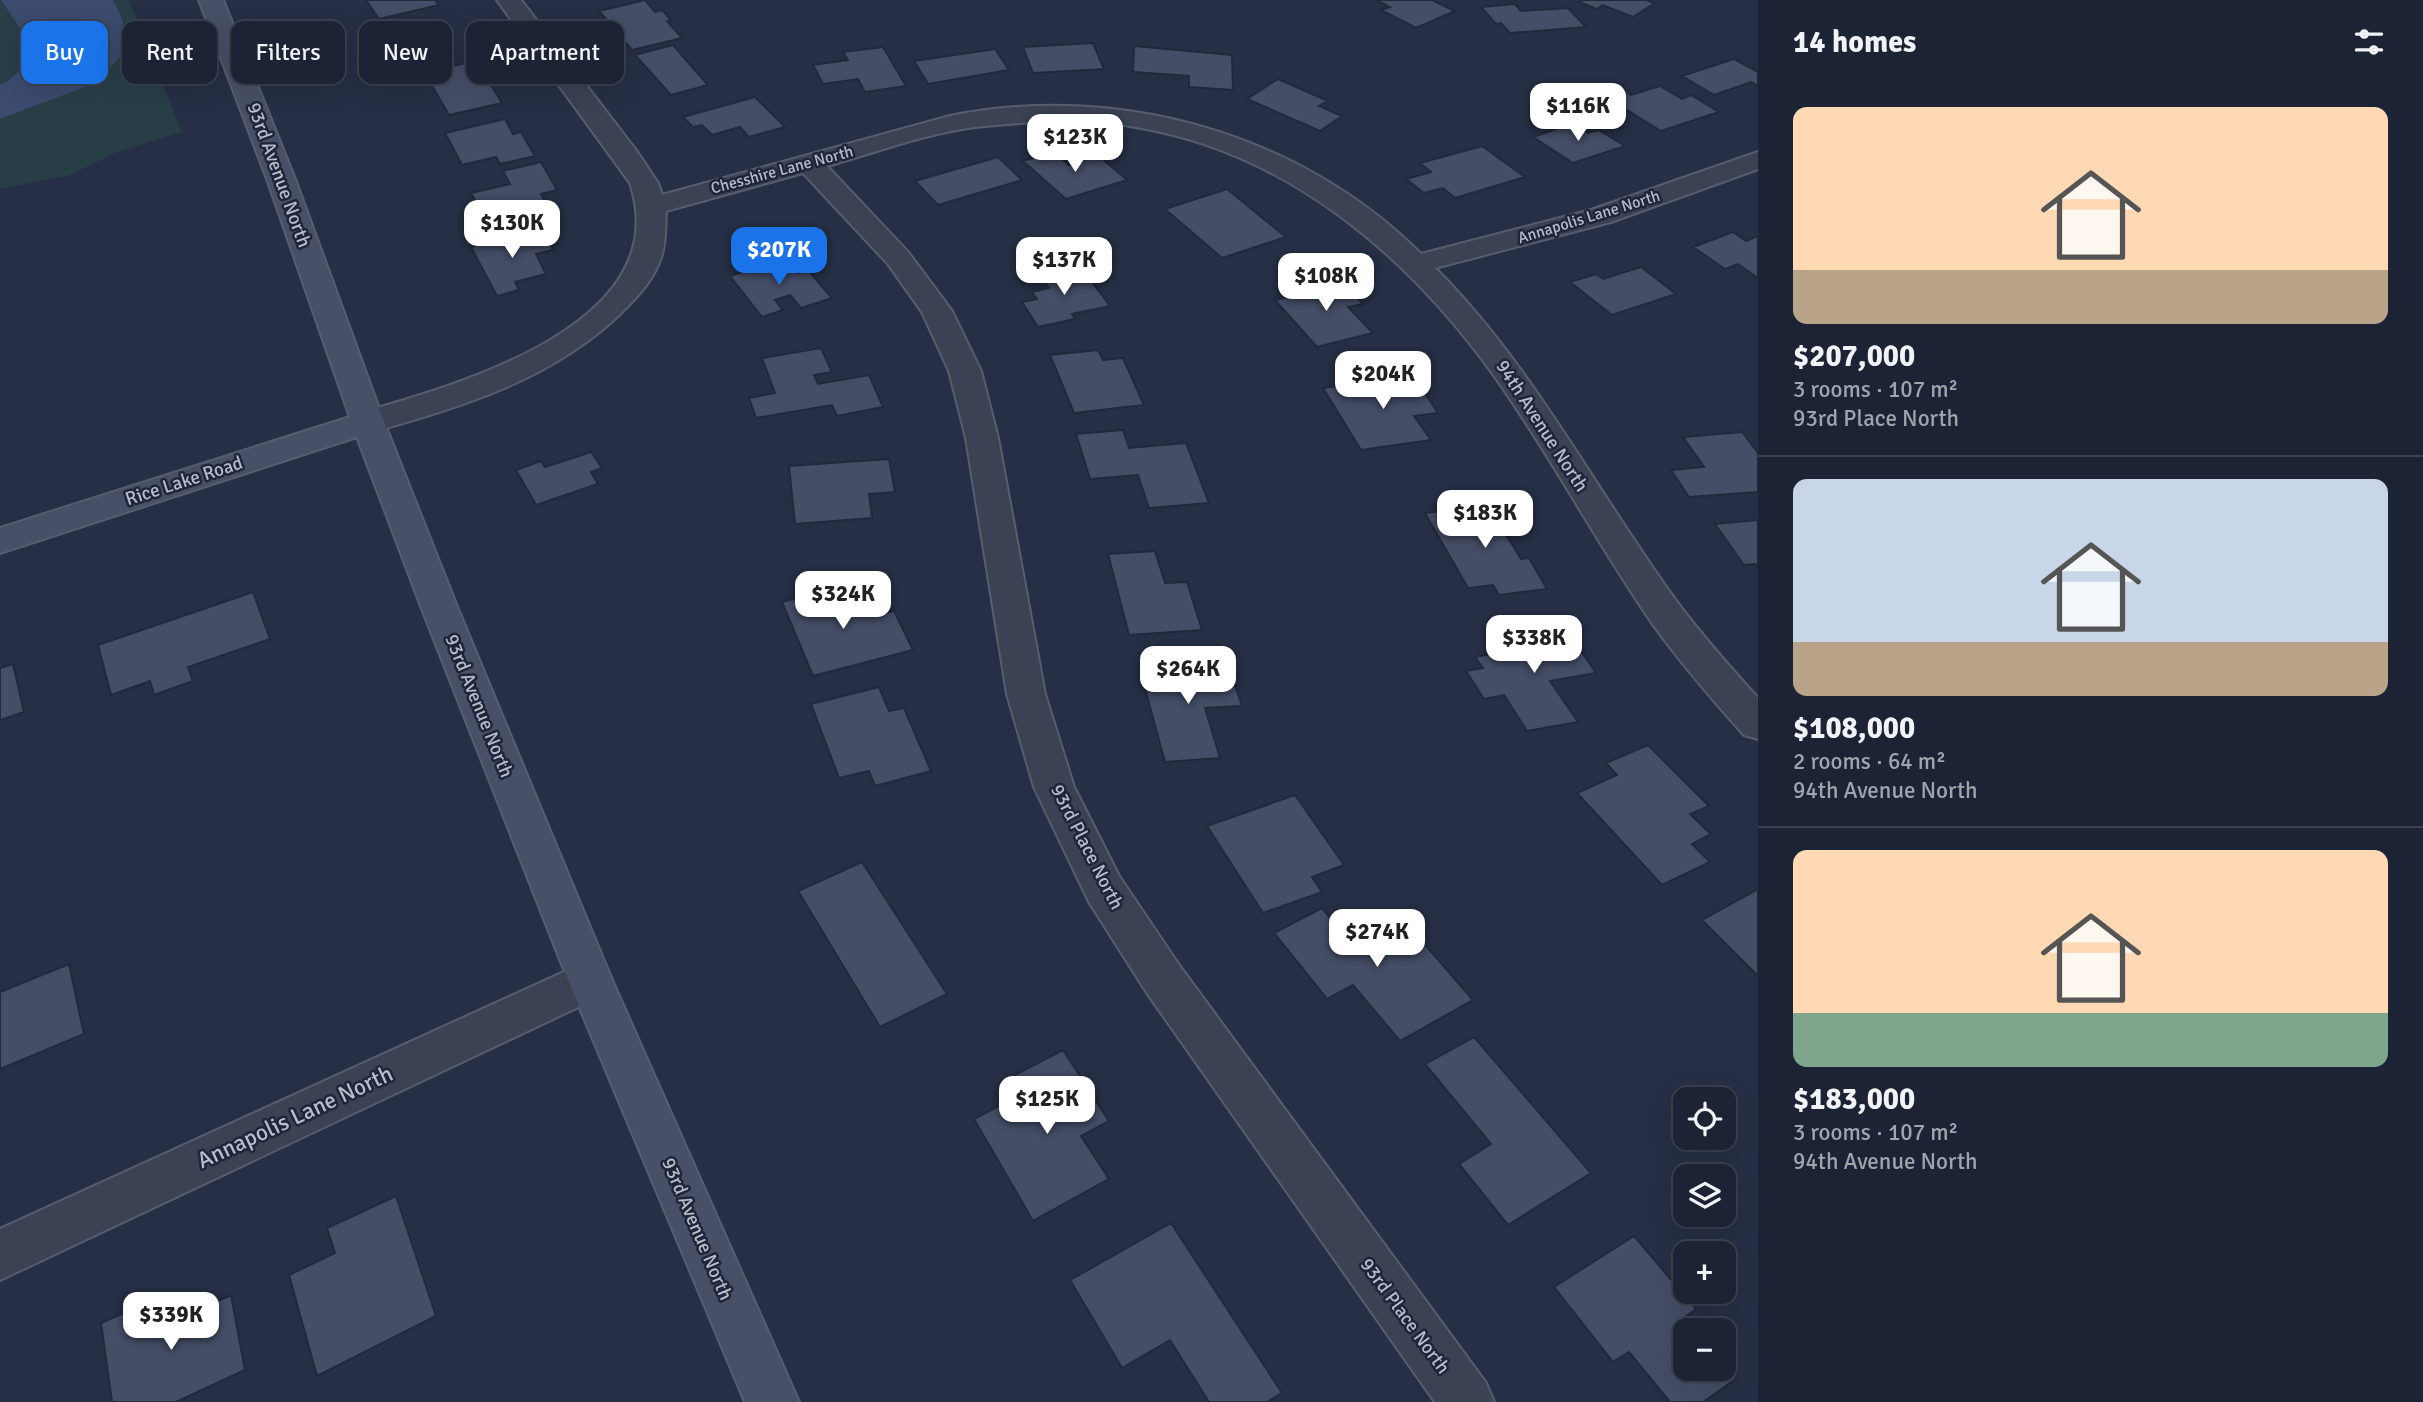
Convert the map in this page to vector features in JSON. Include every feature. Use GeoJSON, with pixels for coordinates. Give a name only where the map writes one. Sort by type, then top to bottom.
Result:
{"type":"FeatureCollection","features":[{"type":"Feature","properties":{"kind":"main road","name":"93rd Avenue North"},"geometry":{"type":"LineString","coordinates":[[211,0],[277,168],[368,422],[440,609],[590,980],[772,1402]]}},
{"type":"Feature","properties":{"kind":"main road","name":"Rice Lake Road"},"geometry":{"type":"LineString","coordinates":[[0,541],[368,422]]}},
{"type":"Feature","properties":{"kind":"street"},"geometry":{"type":"LineString","coordinates":[[368,422],[499,380],[538,360],[574,338],[607,312],[628,289],[644,265],[651,240],[652,206],[644,183],[509,0]]}},
{"type":"Feature","properties":{"kind":"street","name":"Chesshire Lane North"},"geometry":{"type":"LineString","coordinates":[[652,206],[980,119],[1042,113],[1109,114],[1171,125],[1230,142],[1286,167]]}},
{"type":"Feature","properties":{"kind":"street","name":"Annapolis Lane North"},"geometry":{"type":"LineString","coordinates":[[1417,264],[1601,216],[1758,160]]}},
{"type":"Feature","properties":{"kind":"street","name":"93rd Place North"},"geometry":{"type":"LineString","coordinates":[[809,163],[898,258],[937,311],[965,371],[982,438],[1026,694],[1054,787],[1104,889],[1171,990],[1467,1402]]}},
{"type":"Feature","properties":{"kind":"street","name":"94th Avenue North"},"geometry":{"type":"LineString","coordinates":[[1286,167],[1332,195],[1417,264],[1466,315],[1505,369],[1657,602],[1716,677],[1758,724]]}},
{"type":"Feature","properties":{"kind":"street","name":"Annapolis Lane North"},"geometry":{"type":"LineString","coordinates":[[0,1255],[590,980]]}},
{"type":"Feature","properties":{"kind":"shaded area"},"geometry":{"type":"Polygon","coordinates":[[[0,0],[129,0],[137,21],[122,21],[122,84],[163,84],[182,132],[117,152],[70,175],[0,189],[0,0]]]}},
{"type":"Feature","properties":{"kind":"water"},"geometry":{"type":"Polygon","coordinates":[[[1,0],[113,0],[123,21],[122,54],[108,70],[108,21],[21,21],[21,30],[1,0]]]}},
{"type":"Feature","properties":{"kind":"water"},"geometry":{"type":"Polygon","coordinates":[[[21,70],[21,84],[93,84],[0,119],[0,84],[21,70]]]}},
{"type":"Feature","properties":{"kind":"building"},"geometry":{"type":"Polygon","coordinates":[[[366,0],[435,0],[439,5],[379,19],[366,0]]]}},
{"type":"Feature","properties":{"kind":"building"},"geometry":{"type":"Polygon","coordinates":[[[645,0],[655,12],[662,10],[671,20],[667,21],[682,38],[632,50],[624,41],[624,21],[607,21],[599,11],[645,0]]]}},
{"type":"Feature","properties":{"kind":"building"},"geometry":{"type":"Polygon","coordinates":[[[1376,0],[1432,0],[1455,11],[1416,28],[1381,10],[1390,7],[1376,0]]]}},
{"type":"Feature","properties":{"kind":"building"},"geometry":{"type":"Polygon","coordinates":[[[1646,0],[1655,3],[1633,17],[1603,5],[1597,9],[1579,2],[1646,0]]]}},
{"type":"Feature","properties":{"kind":"building"},"geometry":{"type":"Polygon","coordinates":[[[1515,4],[1521,11],[1568,8],[1586,27],[1510,33],[1501,23],[1496,24],[1481,7],[1515,4]]]}},
{"type":"Feature","properties":{"kind":"building"},"geometry":{"type":"Polygon","coordinates":[[[1093,43],[1104,69],[1033,73],[1023,47],[1093,43]]]}},
{"type":"Feature","properties":{"kind":"building"},"geometry":{"type":"Polygon","coordinates":[[[673,45],[708,85],[671,95],[635,55],[673,45]]]}},
{"type":"Feature","properties":{"kind":"building"},"geometry":{"type":"Polygon","coordinates":[[[1134,46],[1232,55],[1233,90],[1189,87],[1189,76],[1133,72],[1134,46]]]}},
{"type":"Feature","properties":{"kind":"building"},"geometry":{"type":"Polygon","coordinates":[[[883,47],[906,86],[865,92],[858,79],[823,84],[813,65],[848,60],[843,52],[883,47]]]}},
{"type":"Feature","properties":{"kind":"building"},"geometry":{"type":"Polygon","coordinates":[[[995,49],[1009,70],[928,84],[914,61],[995,49]]]}},
{"type":"Feature","properties":{"kind":"building"},"geometry":{"type":"Polygon","coordinates":[[[1734,59],[1758,72],[1758,86],[1751,82],[1714,95],[1682,76],[1734,59]]]}},
{"type":"Feature","properties":{"kind":"building"},"geometry":{"type":"Polygon","coordinates":[[[466,63],[466,84],[490,84],[502,103],[449,115],[431,84],[452,84],[452,66],[466,63]]]}},
{"type":"Feature","properties":{"kind":"building"},"geometry":{"type":"Polygon","coordinates":[[[1278,79],[1328,101],[1319,106],[1342,116],[1320,131],[1247,99],[1278,79]]]}},
{"type":"Feature","properties":{"kind":"building"},"geometry":{"type":"Polygon","coordinates":[[[1617,86],[1631,95],[1660,86],[1682,99],[1691,95],[1719,112],[1661,131],[1598,92],[1617,86]]]}},
{"type":"Feature","properties":{"kind":"building"},"geometry":{"type":"Polygon","coordinates":[[[755,97],[785,127],[749,137],[740,127],[712,135],[702,125],[693,127],[683,117],[755,97]]]}},
{"type":"Feature","properties":{"kind":"building"},"geometry":{"type":"Polygon","coordinates":[[[505,119],[513,134],[521,132],[535,156],[500,164],[496,157],[462,165],[445,133],[505,119]]]}},
{"type":"Feature","properties":{"kind":"building"},"geometry":{"type":"Polygon","coordinates":[[[1574,123],[1588,133],[1599,130],[1625,146],[1573,163],[1533,137],[1574,123]]]}},
{"type":"Feature","properties":{"kind":"building"},"geometry":{"type":"Polygon","coordinates":[[[1482,146],[1525,177],[1455,198],[1443,188],[1424,193],[1406,179],[1431,172],[1420,163],[1482,146]]]}},
{"type":"Feature","properties":{"kind":"building"},"geometry":{"type":"Polygon","coordinates":[[[1054,151],[1069,165],[1098,155],[1127,180],[1066,199],[1023,161],[1054,151]]]}},
{"type":"Feature","properties":{"kind":"building"},"geometry":{"type":"Polygon","coordinates":[[[998,157],[1022,180],[938,205],[915,181],[998,157]]]}},
{"type":"Feature","properties":{"kind":"building"},"geometry":{"type":"Polygon","coordinates":[[[541,162],[557,190],[541,194],[551,213],[490,228],[471,193],[510,184],[503,171],[541,162]]]}},
{"type":"Feature","properties":{"kind":"building"},"geometry":{"type":"Polygon","coordinates":[[[1227,189],[1286,237],[1222,258],[1165,209],[1227,189]]]}},
{"type":"Feature","properties":{"kind":"building"},"geometry":{"type":"Polygon","coordinates":[[[541,229],[553,250],[536,254],[546,274],[515,282],[519,290],[497,296],[471,247],[541,229]]]}},
{"type":"Feature","properties":{"kind":"building"},"geometry":{"type":"Polygon","coordinates":[[[1733,232],[1746,241],[1758,236],[1758,278],[1738,264],[1725,269],[1693,247],[1733,232]]]}},
{"type":"Feature","properties":{"kind":"building"},"geometry":{"type":"Polygon","coordinates":[[[786,258],[798,273],[808,270],[832,298],[801,308],[790,295],[775,300],[783,310],[762,317],[730,276],[786,258]]]}},
{"type":"Feature","properties":{"kind":"building"},"geometry":{"type":"Polygon","coordinates":[[[1080,266],[1110,306],[1072,314],[1075,319],[1038,327],[1022,302],[1037,299],[1032,292],[1049,288],[1039,275],[1080,266]]]}},
{"type":"Feature","properties":{"kind":"building"},"geometry":{"type":"Polygon","coordinates":[[[1641,267],[1676,294],[1612,315],[1570,282],[1596,274],[1603,279],[1641,267]]]}},
{"type":"Feature","properties":{"kind":"building"},"geometry":{"type":"Polygon","coordinates":[[[1338,277],[1363,304],[1348,307],[1373,333],[1317,347],[1275,300],[1311,291],[1305,285],[1338,277]]]}},
{"type":"Feature","properties":{"kind":"building"},"geometry":{"type":"Polygon","coordinates":[[[821,348],[832,372],[814,375],[818,384],[869,375],[883,407],[837,416],[832,405],[756,418],[749,398],[775,393],[762,358],[821,348]]]}},
{"type":"Feature","properties":{"kind":"building"},"geometry":{"type":"Polygon","coordinates":[[[1098,350],[1103,360],[1123,358],[1144,405],[1074,413],[1050,355],[1098,350]]]}},
{"type":"Feature","properties":{"kind":"building"},"geometry":{"type":"Polygon","coordinates":[[[1413,375],[1438,413],[1414,416],[1431,440],[1361,450],[1323,388],[1413,375]]]}},
{"type":"Feature","properties":{"kind":"building"},"geometry":{"type":"Polygon","coordinates":[[[1123,430],[1129,448],[1186,443],[1209,503],[1149,508],[1138,475],[1090,479],[1076,434],[1123,430]]]}},
{"type":"Feature","properties":{"kind":"building"},"geometry":{"type":"Polygon","coordinates":[[[1742,432],[1758,453],[1758,492],[1689,497],[1671,470],[1704,467],[1683,437],[1742,432]]]}},
{"type":"Feature","properties":{"kind":"building"},"geometry":{"type":"Polygon","coordinates":[[[591,452],[602,468],[591,472],[598,484],[536,505],[516,470],[541,461],[545,467],[591,452]]]}},
{"type":"Feature","properties":{"kind":"building"},"geometry":{"type":"Polygon","coordinates":[[[889,459],[895,492],[869,494],[872,518],[795,524],[789,466],[889,459]]]}},
{"type":"Feature","properties":{"kind":"building"},"geometry":{"type":"Polygon","coordinates":[[[1498,504],[1509,523],[1499,523],[1521,559],[1529,558],[1547,589],[1499,595],[1493,585],[1468,588],[1425,513],[1498,504]]]}},
{"type":"Feature","properties":{"kind":"building"},"geometry":{"type":"Polygon","coordinates":[[[1758,520],[1758,568],[1755,564],[1744,565],[1715,524],[1758,520]]]}},
{"type":"Feature","properties":{"kind":"building"},"geometry":{"type":"Polygon","coordinates":[[[1155,551],[1165,583],[1187,582],[1202,630],[1129,635],[1108,554],[1155,551]]]}},
{"type":"Feature","properties":{"kind":"building"},"geometry":{"type":"Polygon","coordinates":[[[839,587],[846,604],[869,598],[876,615],[894,611],[913,650],[813,676],[782,602],[839,587]]]}},
{"type":"Feature","properties":{"kind":"building"},"geometry":{"type":"Polygon","coordinates":[[[253,592],[270,639],[188,667],[193,681],[154,695],[150,681],[111,695],[98,645],[253,592]]]}},
{"type":"Feature","properties":{"kind":"building"},"geometry":{"type":"Polygon","coordinates":[[[1562,623],[1596,673],[1550,681],[1578,722],[1527,731],[1504,695],[1484,699],[1466,671],[1483,668],[1475,657],[1521,649],[1510,632],[1562,623]]]}},
{"type":"Feature","properties":{"kind":"building"},"geometry":{"type":"Polygon","coordinates":[[[1227,661],[1242,706],[1205,708],[1220,758],[1165,762],[1139,667],[1227,661]]]}},
{"type":"Feature","properties":{"kind":"building"},"geometry":{"type":"Polygon","coordinates":[[[13,664],[24,712],[0,720],[0,668],[13,664]]]}},
{"type":"Feature","properties":{"kind":"building"},"geometry":{"type":"Polygon","coordinates":[[[879,687],[889,711],[904,708],[931,771],[875,786],[869,771],[839,778],[811,704],[879,687]]]}},
{"type":"Feature","properties":{"kind":"building"},"geometry":{"type":"Polygon","coordinates":[[[1648,745],[1709,806],[1690,814],[1711,834],[1692,844],[1710,862],[1662,885],[1577,793],[1617,775],[1606,763],[1648,745]]]}},
{"type":"Feature","properties":{"kind":"building"},"geometry":{"type":"Polygon","coordinates":[[[1295,795],[1344,865],[1312,877],[1322,892],[1263,913],[1207,826],[1295,795]]]}},
{"type":"Feature","properties":{"kind":"building"},"geometry":{"type":"Polygon","coordinates":[[[862,862],[947,994],[880,1027],[798,891],[862,862]]]}},
{"type":"Feature","properties":{"kind":"building"},"geometry":{"type":"Polygon","coordinates":[[[1758,889],[1758,976],[1702,920],[1758,889]]]}},
{"type":"Feature","properties":{"kind":"building"},"geometry":{"type":"Polygon","coordinates":[[[1322,908],[1346,937],[1395,910],[1473,1000],[1400,1041],[1353,985],[1327,999],[1274,933],[1322,908]]]}},
{"type":"Feature","properties":{"kind":"building"},"geometry":{"type":"Polygon","coordinates":[[[69,964],[84,1034],[0,1069],[0,992],[69,964]]]}},
{"type":"Feature","properties":{"kind":"building"},"geometry":{"type":"Polygon","coordinates":[[[1474,1037],[1591,1173],[1508,1225],[1459,1164],[1491,1144],[1425,1064],[1474,1037]]]}},
{"type":"Feature","properties":{"kind":"building"},"geometry":{"type":"Polygon","coordinates":[[[1063,1050],[1109,1121],[1081,1136],[1109,1179],[1033,1221],[974,1119],[1026,1092],[1015,1075],[1063,1050]]]}},
{"type":"Feature","properties":{"kind":"building"},"geometry":{"type":"Polygon","coordinates":[[[396,1196],[436,1316],[317,1376],[289,1275],[335,1253],[327,1228],[396,1196]]]}},
{"type":"Feature","properties":{"kind":"building"},"geometry":{"type":"Polygon","coordinates":[[[1171,1223],[1282,1393],[1267,1402],[1209,1402],[1170,1340],[1122,1368],[1070,1280],[1171,1223]]]}},
{"type":"Feature","properties":{"kind":"building"},"geometry":{"type":"Polygon","coordinates":[[[1634,1236],[1673,1282],[1673,1304],[1692,1304],[1696,1309],[1686,1318],[1673,1318],[1673,1381],[1733,1381],[1703,1402],[1670,1402],[1629,1352],[1613,1362],[1554,1287],[1634,1236]]]}},
{"type":"Feature","properties":{"kind":"building"},"geometry":{"type":"Polygon","coordinates":[[[231,1295],[245,1370],[176,1402],[112,1402],[101,1323],[162,1296],[167,1324],[231,1295]]]}}]}
